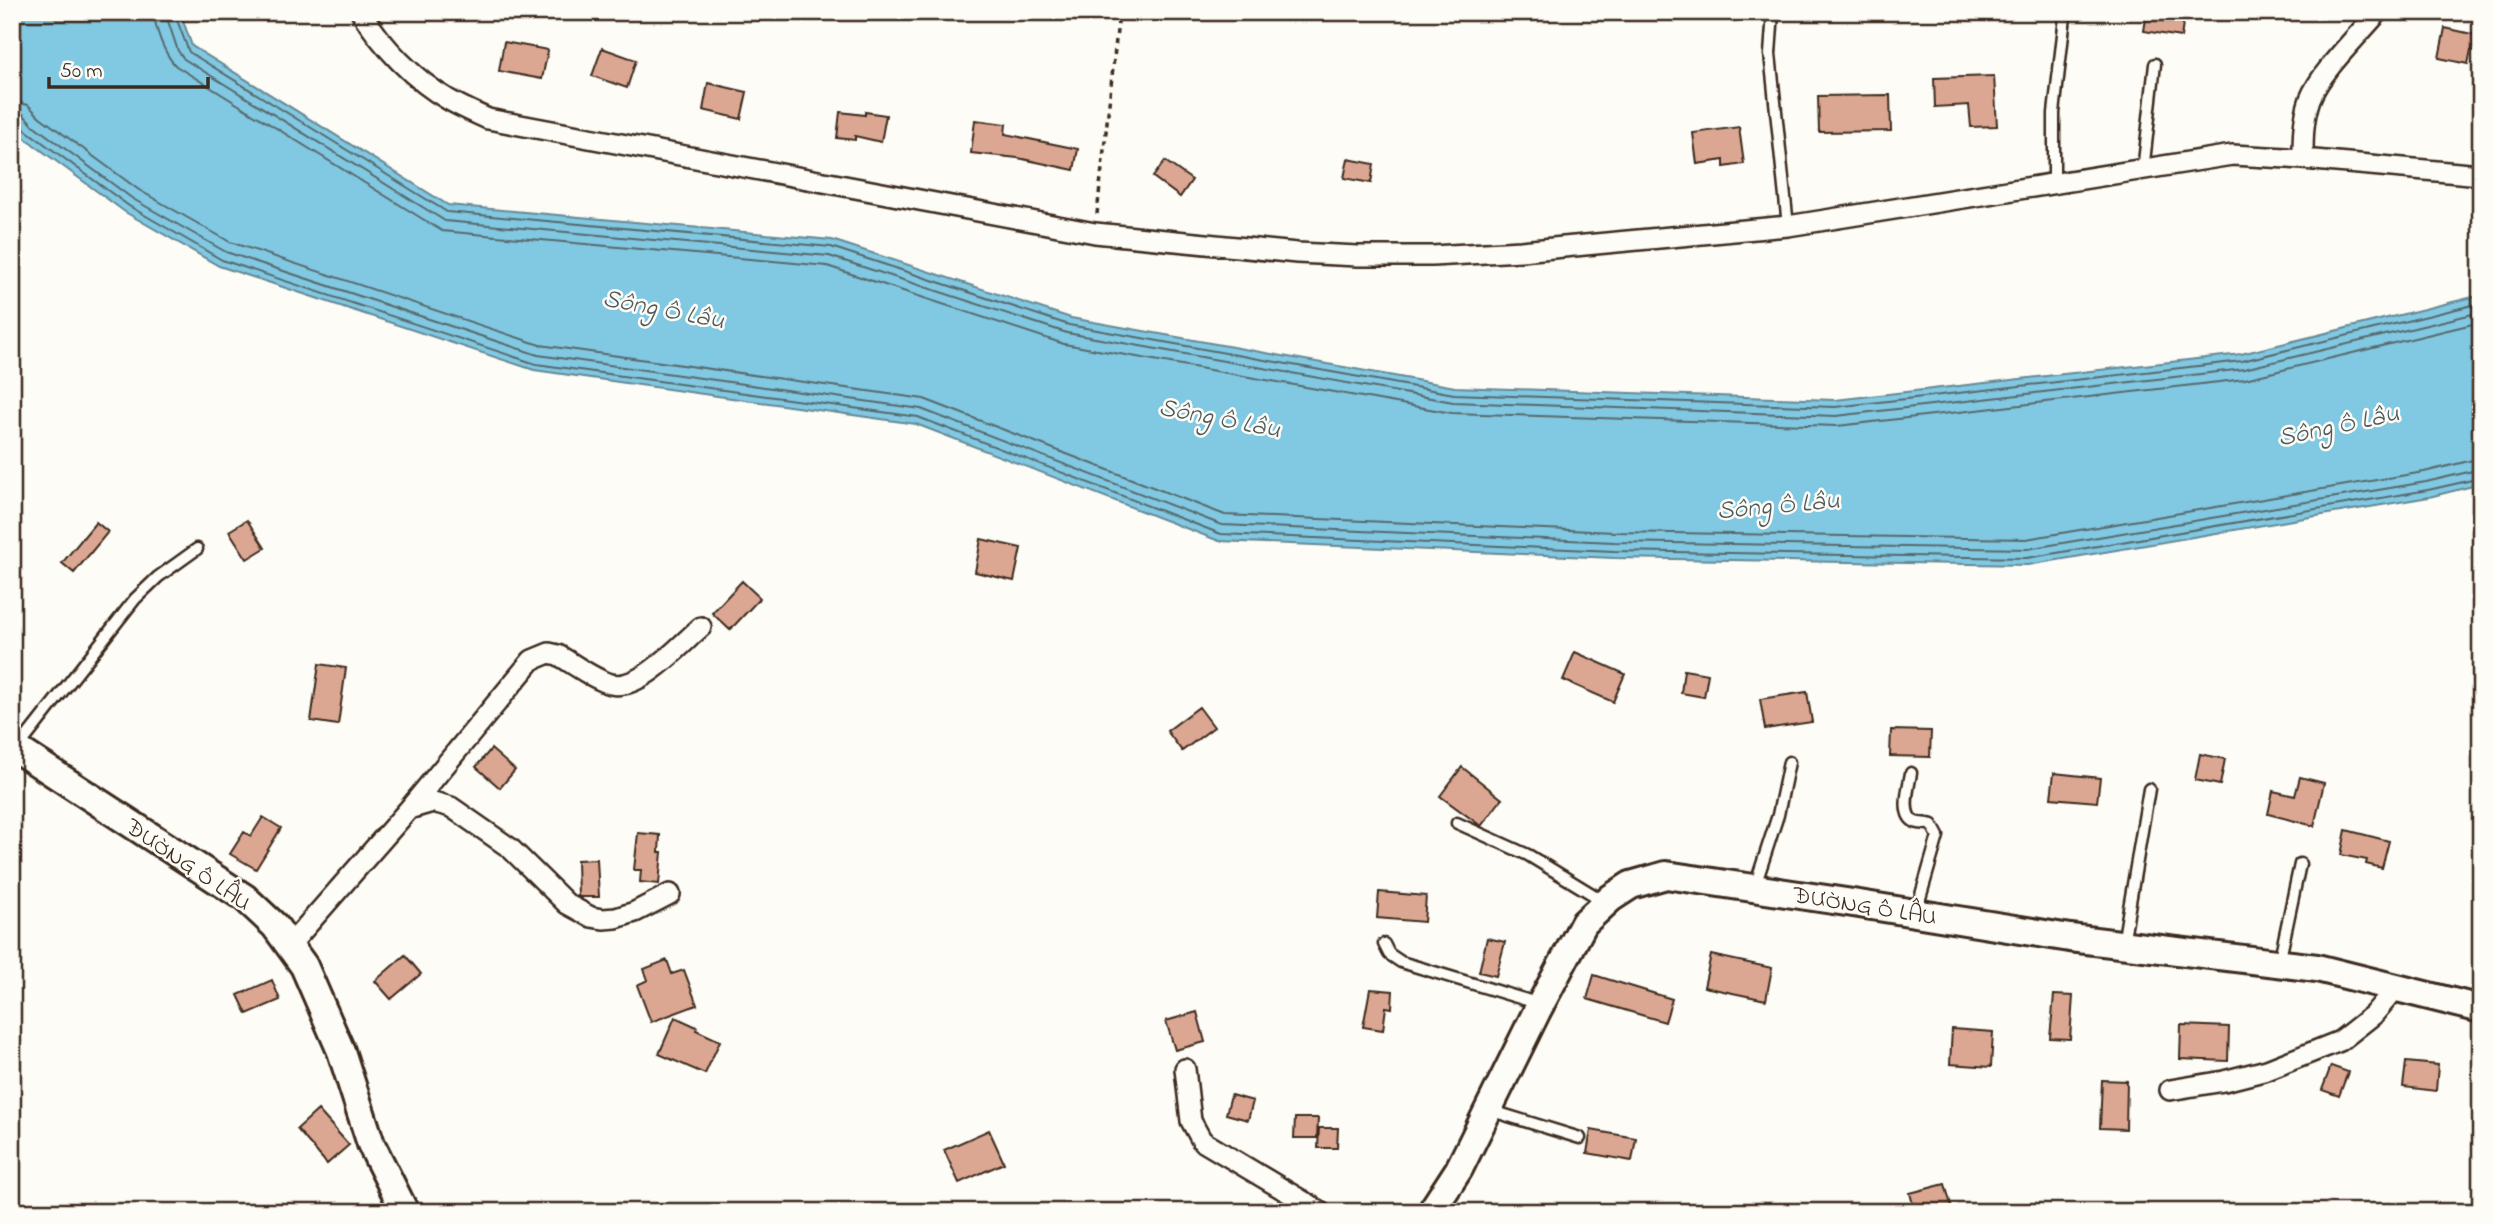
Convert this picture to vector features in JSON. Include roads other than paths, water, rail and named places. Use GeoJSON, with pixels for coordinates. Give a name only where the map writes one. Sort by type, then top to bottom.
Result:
{"type":"FeatureCollection","features":[{"type":"Feature","properties":{"kind":"main road","name":"ĐƯỜNG Ô LÂU"},"geometry":{"type":"LineString","coordinates":[[15,748],[245,898],[275,926],[304,966],[341,1051],[370,1144],[405,1212]]}},
{"type":"Feature","properties":{"kind":"main road","name":"ĐƯỜNG Ô LÂU"},"geometry":{"type":"LineString","coordinates":[[1430,1212],[1459,1169],[1584,923],[1605,902],[1631,885],[1667,875],[2070,938],[2317,968],[2481,1009]]}},
{"type":"Feature","properties":{"kind":"street"},"geometry":{"type":"LineString","coordinates":[[361,12],[370,27],[407,69],[448,99],[488,119],[1095,233],[1297,253],[1432,256],[1521,251],[1788,226],[2232,155],[2481,175]]}},
{"type":"Feature","properties":{"kind":"street"},"geometry":{"type":"LineString","coordinates":[[2303,159],[2303,129],[2311,97],[2326,74],[2378,12]]}},
{"type":"Feature","properties":{"kind":"street"},"geometry":{"type":"LineString","coordinates":[[289,946],[410,809],[533,660],[549,653],[558,655],[608,683],[626,684],[643,677],[701,627]]}},
{"type":"Feature","properties":{"kind":"street"},"geometry":{"type":"LineString","coordinates":[[410,809],[432,802],[451,807],[510,848],[567,904],[591,917],[616,918],[635,912],[670,894]]}},
{"type":"Feature","properties":{"kind":"street"},"geometry":{"type":"LineString","coordinates":[[2170,1090],[2267,1070],[2340,1041],[2373,1015],[2396,988]]}},
{"type":"Feature","properties":{"kind":"street"},"geometry":{"type":"LineString","coordinates":[[1185,1069],[1191,1121],[1202,1141],[1321,1212]]}},
{"type":"Feature","properties":{"kind":"lane"},"geometry":{"type":"LineString","coordinates":[[1773,12],[1770,54],[1788,226]]}},
{"type":"Feature","properties":{"kind":"lane"},"geometry":{"type":"LineString","coordinates":[[2054,184],[2054,113],[2065,17]]}},
{"type":"Feature","properties":{"kind":"lane"},"geometry":{"type":"LineString","coordinates":[[2143,171],[2155,64]]}},
{"type":"Feature","properties":{"kind":"lane"},"geometry":{"type":"LineString","coordinates":[[15,748],[135,599],[158,577],[197,549]]}},
{"type":"Feature","properties":{"kind":"lane"},"geometry":{"type":"LineString","coordinates":[[1754,888],[1778,815],[1789,762]]}},
{"type":"Feature","properties":{"kind":"lane"},"geometry":{"type":"LineString","coordinates":[[1911,773],[1908,813],[1916,822],[1932,825],[1938,836],[1916,913]]}},
{"type":"Feature","properties":{"kind":"lane"},"geometry":{"type":"LineString","coordinates":[[2123,944],[2149,789]]}},
{"type":"Feature","properties":{"kind":"lane"},"geometry":{"type":"LineString","coordinates":[[1457,823],[1528,855],[1605,902]]}},
{"type":"Feature","properties":{"kind":"lane"},"geometry":{"type":"LineString","coordinates":[[2279,963],[2300,864]]}},
{"type":"Feature","properties":{"kind":"lane"},"geometry":{"type":"LineString","coordinates":[[1384,944],[1390,954],[1401,962],[1541,1004]]}},
{"type":"Feature","properties":{"kind":"lane"},"geometry":{"type":"LineString","coordinates":[[1488,1109],[1580,1138]]}},
{"type":"Feature","properties":{"kind":"water","name":"Sông Ô Lâu"},"geometry":{"type":"Polygon","coordinates":[[[12,12],[180,12],[192,46],[448,205],[832,240],[1071,318],[1455,387],[1835,400],[2241,354],[2481,295],[2481,484],[2429,497],[2028,565],[1614,558],[1219,541],[916,424],[534,370],[219,266],[125,212],[22,136],[12,125],[12,12]]]}}]}
